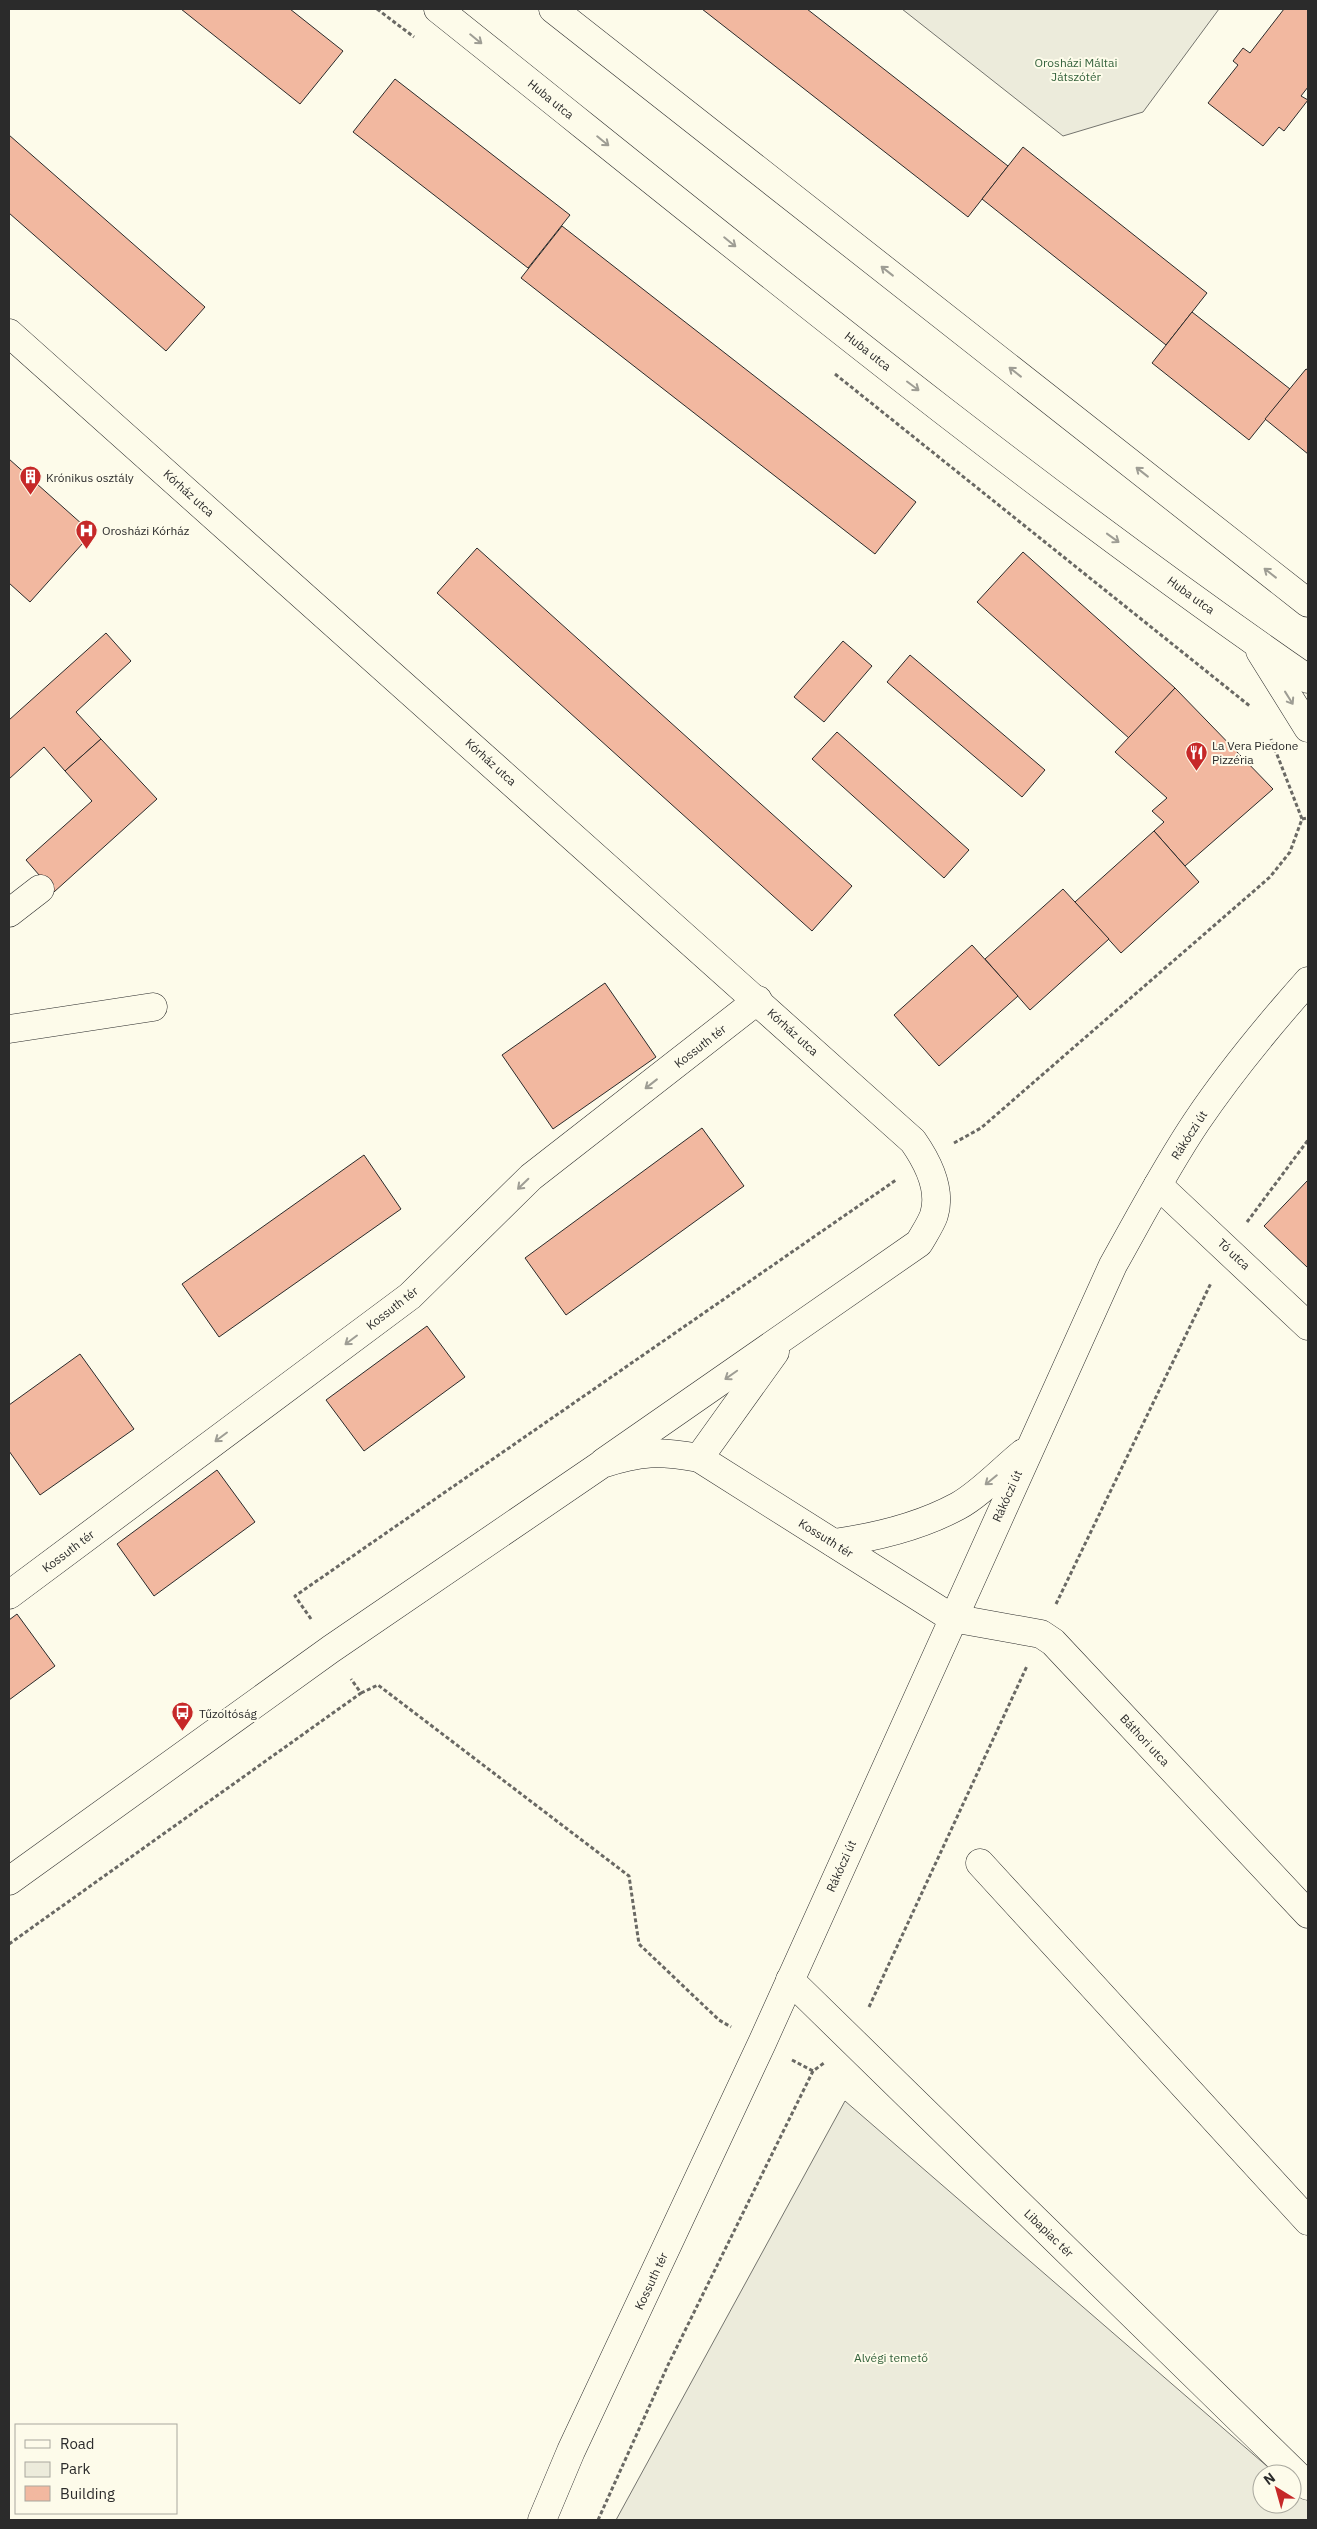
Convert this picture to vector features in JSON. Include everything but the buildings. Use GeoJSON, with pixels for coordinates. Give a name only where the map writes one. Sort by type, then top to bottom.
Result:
{"type":"FeatureCollection","features":[{"type":"Feature","properties":{"kind":"main road","name":"Huba utca"},"geometry":{"type":"LineString","coordinates":[[438,9],[846,335],[1073,509],[1254,642],[1308,679]]}},
{"type":"Feature","properties":{"kind":"main road"},"geometry":{"type":"LineString","coordinates":[[553,9],[1308,603]]}},
{"type":"Feature","properties":{"kind":"main road","name":"Kórház utca"},"geometry":{"type":"LineString","coordinates":[[9,333],[758,1000],[913,1141],[926,1159],[935,1187],[934,1214]]}},
{"type":"Feature","properties":{"kind":"main road"},"geometry":{"type":"LineString","coordinates":[[1254,642],[1308,728]]}},
{"type":"Feature","properties":{"kind":"main road"},"geometry":{"type":"LineString","coordinates":[[9,913],[40,890]]}},
{"type":"Feature","properties":{"kind":"main road"},"geometry":{"type":"LineString","coordinates":[[1304,986],[1308,961]]}},
{"type":"Feature","properties":{"kind":"main road","name":"Rákóczi út"},"geometry":{"type":"LineString","coordinates":[[762,2043],[1028,1449],[1113,1266],[1158,1185],[1197,1121],[1250,1049],[1304,986]]}},
{"type":"Feature","properties":{"kind":"main road","name":"Kossuth tér"},"geometry":{"type":"LineString","coordinates":[[9,1595],[410,1296],[531,1177],[758,1000]]}},
{"type":"Feature","properties":{"kind":"main road"},"geometry":{"type":"LineString","coordinates":[[9,1029],[153,1007]]}},
{"type":"Feature","properties":{"kind":"main road","name":"Tó utca"},"geometry":{"type":"LineString","coordinates":[[1158,1185],[1308,1326]]}},
{"type":"Feature","properties":{"kind":"main road","name":"Kossuth tér"},"geometry":{"type":"LineString","coordinates":[[10,1879],[331,1649],[920,1243],[934,1214]]}},
{"type":"Feature","properties":{"kind":"main road","name":"Kossuth tér"},"geometry":{"type":"LineString","coordinates":[[699,1458],[786,1337]]}},
{"type":"Feature","properties":{"kind":"main road"},"geometry":{"type":"LineString","coordinates":[[834,1543],[872,1537],[914,1526],[959,1505],[1028,1449]]}},
{"type":"Feature","properties":{"kind":"main road","name":"Kossuth tér"},"geometry":{"type":"LineString","coordinates":[[602,1464],[635,1454],[670,1453],[699,1458],[952,1618]]}},
{"type":"Feature","properties":{"kind":"main road","name":"Báthori utca"},"geometry":{"type":"LineString","coordinates":[[952,1618],[1041,1634],[1053,1642],[1308,1914]]}},
{"type":"Feature","properties":{"kind":"main road"},"geometry":{"type":"LineString","coordinates":[[980,1863],[1308,2221]]}},
{"type":"Feature","properties":{"kind":"main road","name":"Libapiac tér"},"geometry":{"type":"LineString","coordinates":[[790,1980],[1308,2486]]}},
{"type":"Feature","properties":{"kind":"main road","name":"Kossuth tér"},"geometry":{"type":"LineString","coordinates":[[542,2520],[571,2451],[762,2043]]}},
{"type":"Feature","properties":{"kind":"path"},"geometry":{"type":"LineString","coordinates":[[377,9],[416,39]]}},
{"type":"Feature","properties":{"kind":"path"},"geometry":{"type":"LineString","coordinates":[[827,368],[1254,709]]}},
{"type":"Feature","properties":{"kind":"path"},"geometry":{"type":"LineString","coordinates":[[360,1693],[295,1596],[926,1159],[981,1128],[1270,877],[1290,852],[1302,819],[1269,733]]}},
{"type":"Feature","properties":{"kind":"path"},"geometry":{"type":"LineString","coordinates":[[1302,819],[1308,818]]}},
{"type":"Feature","properties":{"kind":"path"},"geometry":{"type":"LineString","coordinates":[[598,2520],[668,2365],[813,2071],[853,2042],[1041,1634],[1227,1248],[1308,1140]]}},
{"type":"Feature","properties":{"kind":"path"},"geometry":{"type":"LineString","coordinates":[[9,1944],[360,1693],[378,1685],[629,1876],[639,1944],[719,2020],[813,2071]]}},
{"type":"Feature","properties":{"kind":"green space","name":"Orosházi Máltai Játszótér"},"geometry":{"type":"Polygon","coordinates":[[[902,9],[1219,9],[1143,112],[1063,136],[902,9]]]}},
{"type":"Feature","properties":{"kind":"green space","name":"Alvégi temető"},"geometry":{"type":"Polygon","coordinates":[[[845,2101],[1264,2464],[1252,2464],[1252,2514],[1302,2514],[1302,2496],[1308,2501],[1308,2520],[616,2520],[845,2101]]]}},
{"type":"Feature","properties":{"kind":"place","name":"Krónikus osztály"},"geometry":{"type":"Point","coordinates":[30,496]}},
{"type":"Feature","properties":{"kind":"place","name":"Orosházi Kórház"},"geometry":{"type":"Point","coordinates":[86,549]}},
{"type":"Feature","properties":{"kind":"place","name":"La Vera Piedone Pizzéria"},"geometry":{"type":"Point","coordinates":[1196,771]}},
{"type":"Feature","properties":{"kind":"place","name":"Tűzoltóság"},"geometry":{"type":"Point","coordinates":[183,1732]}}]}
